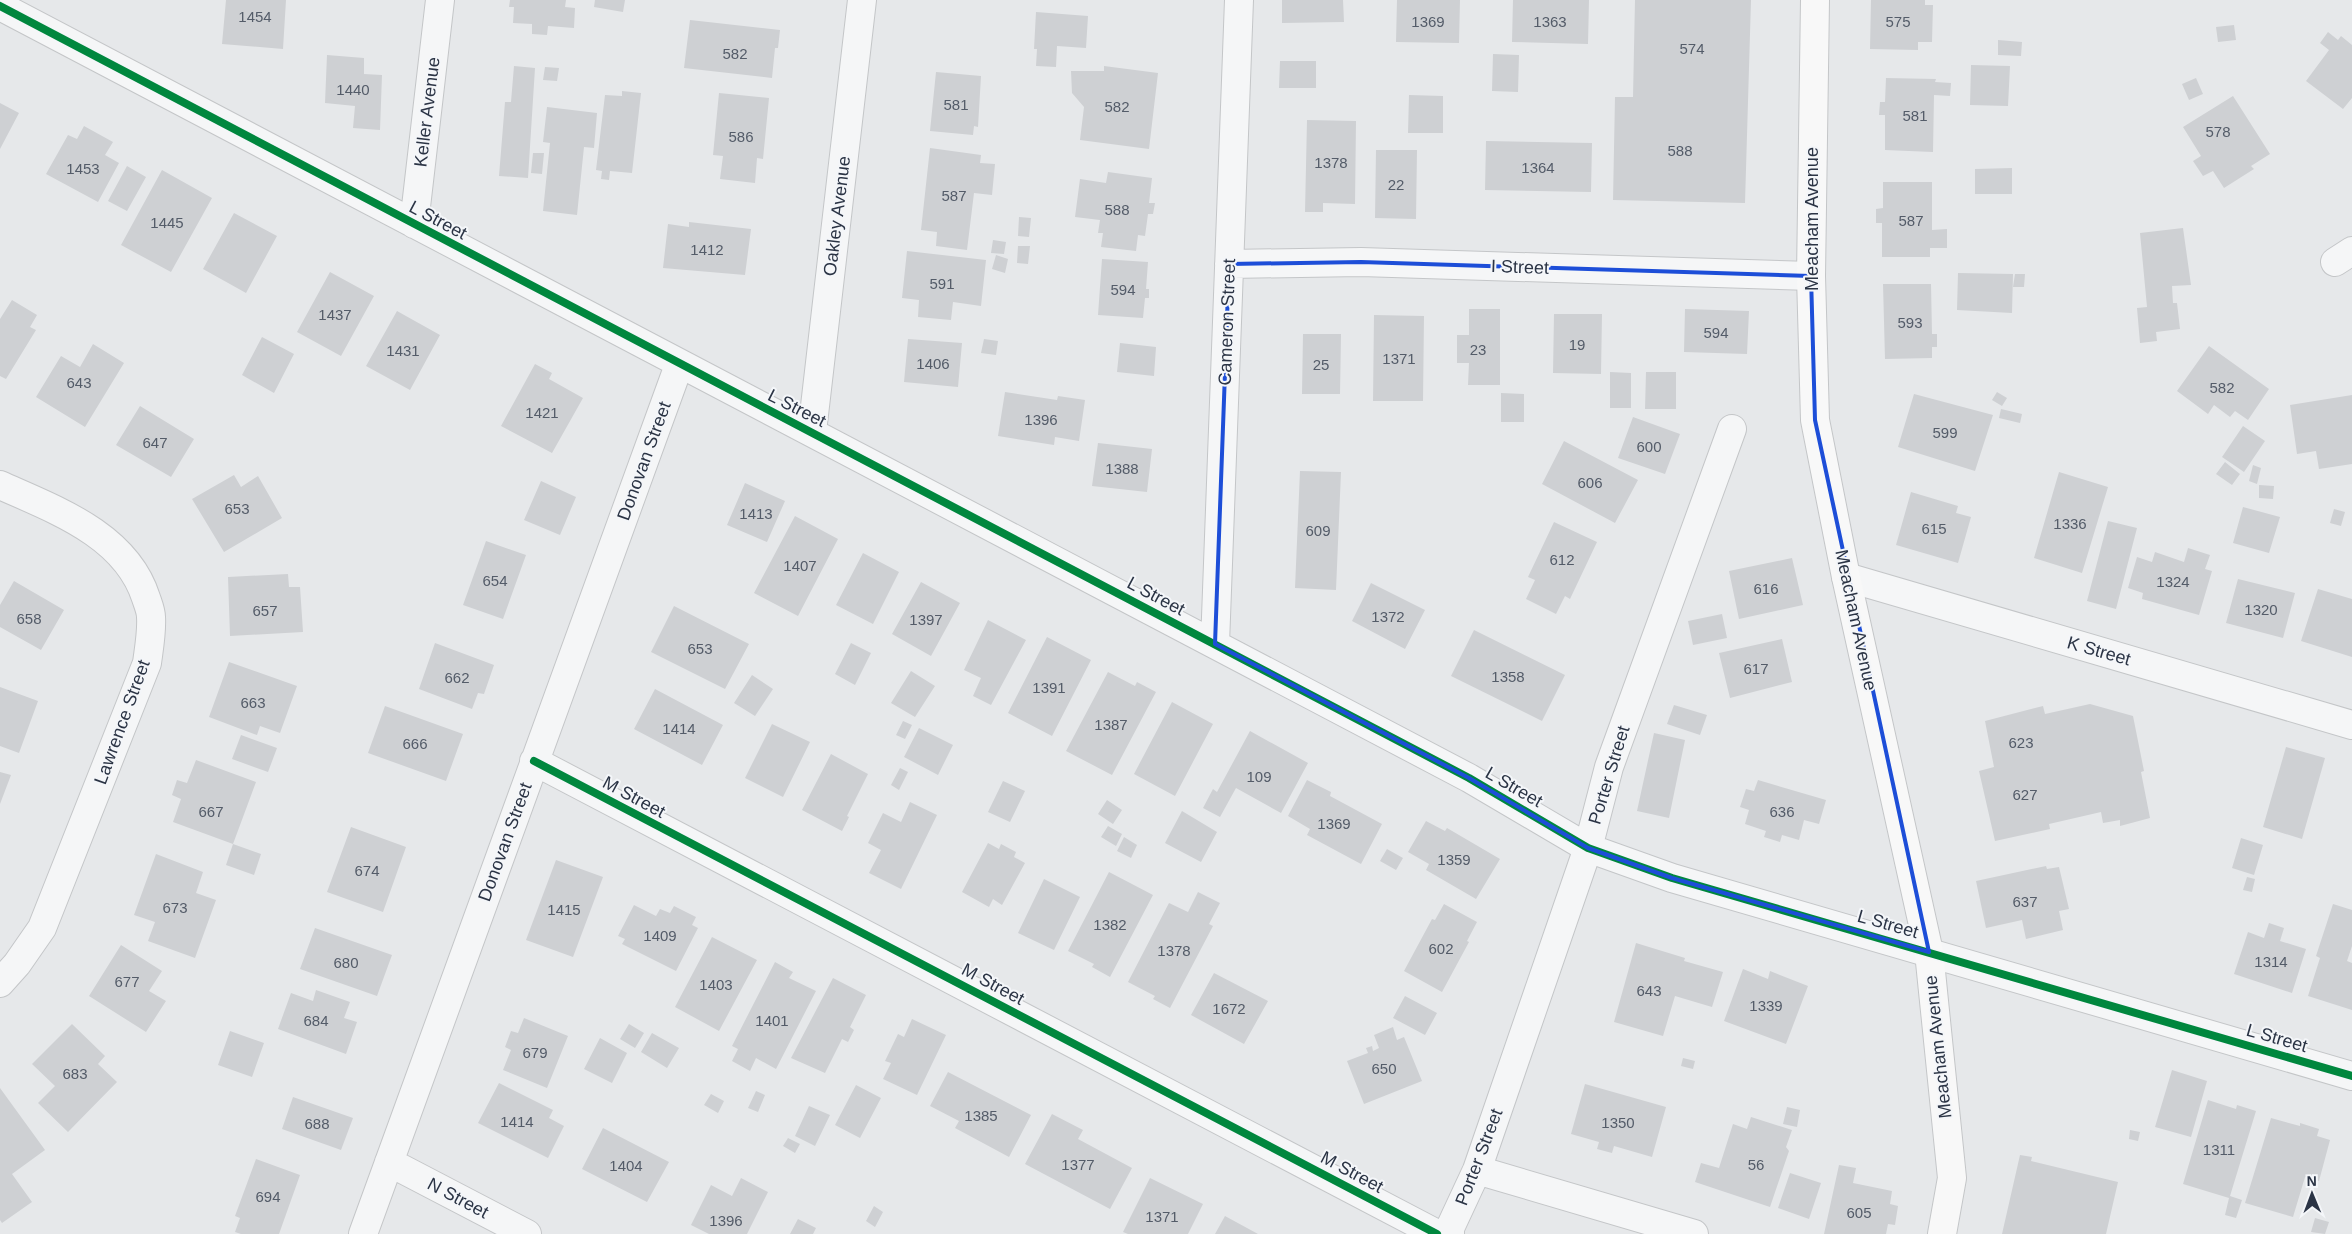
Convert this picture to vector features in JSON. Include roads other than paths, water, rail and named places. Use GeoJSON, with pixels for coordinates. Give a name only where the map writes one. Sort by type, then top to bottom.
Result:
{"type":"FeatureCollection","features":[{"type":"Feature","properties":{"kind":"main road","name":"Meacham Avenue"},"geometry":{"type":"LineString","coordinates":[[1815,0],[1811,276],[1815,420],[1846,577],[1928,952],[1952,1178],[1942,1234]]}},
{"type":"Feature","properties":{"kind":"street","name":"Keller Avenue"},"geometry":{"type":"LineString","coordinates":[[414,224],[440,0]]}},
{"type":"Feature","properties":{"kind":"street","name":"Oakley Avenue"},"geometry":{"type":"LineString","coordinates":[[812,432],[862,0]]}},
{"type":"Feature","properties":{"kind":"street","name":"Cameron Street"},"geometry":{"type":"LineString","coordinates":[[1215,644],[1239,0]]}},
{"type":"Feature","properties":{"kind":"street","name":"L Street"},"geometry":{"type":"LineString","coordinates":[[10,7],[679,365],[812,432],[1469,778],[1588,848],[1672,878],[2352,1076]]}},
{"type":"Feature","properties":{"kind":"street","name":"I Street"},"geometry":{"type":"LineString","coordinates":[[1230,264],[1361,262],[1811,276]]}},
{"type":"Feature","properties":{"kind":"street","name":"Donovan Street"},"geometry":{"type":"LineString","coordinates":[[363,1234],[679,365]]}},
{"type":"Feature","properties":{"kind":"street","name":"Porter Street"},"geometry":{"type":"LineString","coordinates":[[1450,1234],[1450,1228],[1477,1170],[1588,848],[1609,766],[1732,429]]}},
{"type":"Feature","properties":{"kind":"street","name":"Lawrence Street"},"geometry":{"type":"LineString","coordinates":[[0,485],[51,508],[93,531],[124,557],[141,582],[152,616],[147,663],[42,928],[17,964],[0,982]]}},
{"type":"Feature","properties":{"kind":"street","name":"K Street"},"geometry":{"type":"LineString","coordinates":[[1846,577],[2352,726]]}},
{"type":"Feature","properties":{"kind":"street","name":"M Street"},"geometry":{"type":"LineString","coordinates":[[534,761],[1437,1234]]}},
{"type":"Feature","properties":{"kind":"street","name":"N Street"},"geometry":{"type":"LineString","coordinates":[[389,1162],[527,1234]]}},
{"type":"Feature","properties":{"kind":"street"},"geometry":{"type":"LineString","coordinates":[[1477,1170],[1694,1234]]}}]}
